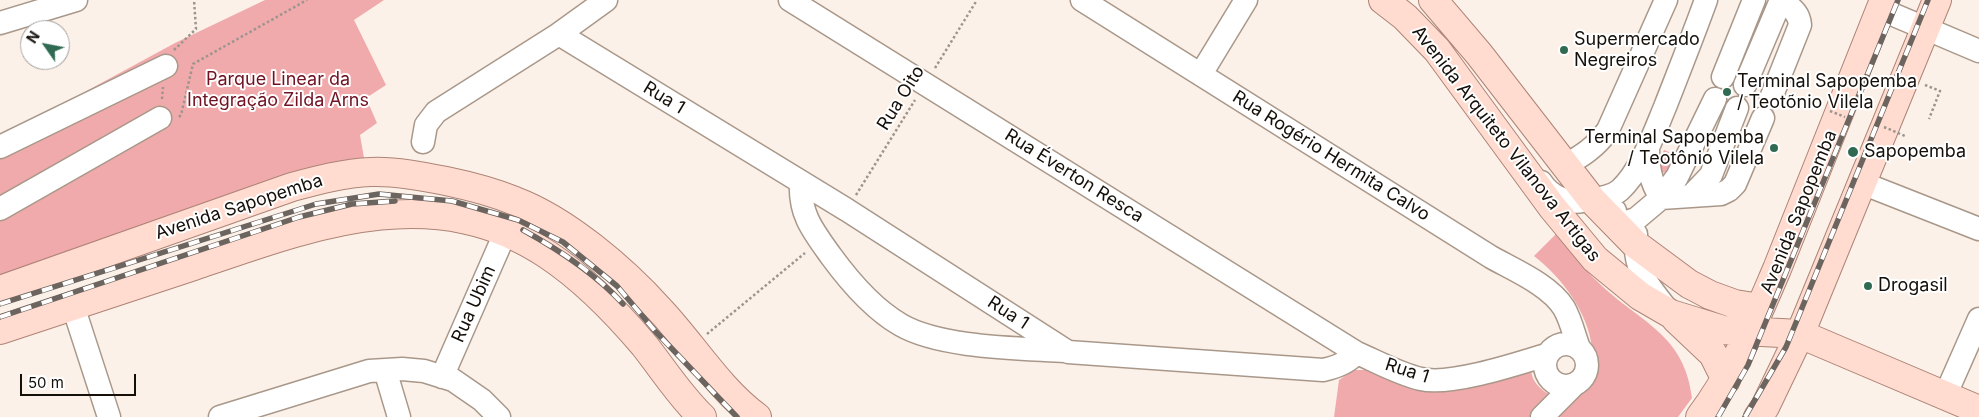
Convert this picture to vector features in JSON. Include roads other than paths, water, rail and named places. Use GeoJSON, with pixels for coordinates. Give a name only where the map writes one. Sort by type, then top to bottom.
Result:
{"type":"FeatureCollection","features":[{"type":"Feature","properties":{"kind":"main road","name":"Avenida Arquiteto Vilanova Artigas"},"geometry":{"type":"LineString","coordinates":[[1383,0],[1405,17],[1437,50],[1521,163],[1573,199],[1616,225],[1635,244],[1689,284],[1710,295],[1735,304],[1755,320],[1800,334]]}},
{"type":"Feature","properties":{"kind":"main road","name":"Avenida Arquiteto Vilanova Artigas"},"geometry":{"type":"LineString","coordinates":[[1433,0],[1479,54],[1564,166],[1573,199],[1595,259],[1640,296],[1671,314],[1723,330],[1755,320]]}},
{"type":"Feature","properties":{"kind":"main road"},"geometry":{"type":"LineString","coordinates":[[1758,417],[1765,407],[1800,334],[1937,0]]}},
{"type":"Feature","properties":{"kind":"main road","name":"Avenida Sapopemba"},"geometry":{"type":"LineString","coordinates":[[1700,417],[1726,380],[1755,320],[1882,4]]}},
{"type":"Feature","properties":{"kind":"main road","name":"Avenida Sapopemba"},"geometry":{"type":"LineString","coordinates":[[0,290],[292,187],[332,177],[372,172],[420,176],[477,188],[517,201],[552,220],[592,247],[628,278],[660,310],[708,369],[756,417]]}},
{"type":"Feature","properties":{"kind":"main road"},"geometry":{"type":"LineString","coordinates":[[0,330],[274,239],[325,224],[364,217],[410,214],[449,217],[506,231],[547,255],[578,278],[603,301],[643,345],[691,407],[702,417]]}},
{"type":"Feature","properties":{"kind":"main road"},"geometry":{"type":"LineString","coordinates":[[73,306],[71,288],[74,278],[89,258]]}},
{"type":"Feature","properties":{"kind":"main road"},"geometry":{"type":"LineString","coordinates":[[1671,314],[1713,354],[1726,380]]}},
{"type":"Feature","properties":{"kind":"main road"},"geometry":{"type":"LineString","coordinates":[[1800,334],[1979,410]]}},
{"type":"Feature","properties":{"kind":"street"},"geometry":{"type":"LineString","coordinates":[[0,23],[76,0]]}},
{"type":"Feature","properties":{"kind":"street"},"geometry":{"type":"LineString","coordinates":[[423,142],[426,125],[436,112],[559,34],[606,0]]}},
{"type":"Feature","properties":{"kind":"street","name":"Rua Éverton Resca"},"geometry":{"type":"LineString","coordinates":[[790,0],[1357,353]]}},
{"type":"Feature","properties":{"kind":"street","name":"Rua Rogério Hermita Calvo"},"geometry":{"type":"LineString","coordinates":[[1082,0],[1475,246],[1544,287],[1555,296],[1564,308],[1570,322],[1560,364]]}},
{"type":"Feature","properties":{"kind":"street"},"geometry":{"type":"LineString","coordinates":[[1201,74],[1246,0]]}},
{"type":"Feature","properties":{"kind":"street"},"geometry":{"type":"LineString","coordinates":[[1564,166],[1600,142],[1608,130],[1666,0]]}},
{"type":"Feature","properties":{"kind":"street"},"geometry":{"type":"LineString","coordinates":[[1573,199],[1609,196],[1619,191],[1632,174],[1648,147],[1706,0]]}},
{"type":"Feature","properties":{"kind":"street"},"geometry":{"type":"LineString","coordinates":[[1724,76],[1754,0]]}},
{"type":"Feature","properties":{"kind":"street"},"geometry":{"type":"LineString","coordinates":[[1660,198],[1721,194],[1735,184],[1800,25],[1796,12],[1781,0],[1745,85]]}},
{"type":"Feature","properties":{"kind":"street"},"geometry":{"type":"LineString","coordinates":[[1882,4],[1926,28],[1979,51]]}},
{"type":"Feature","properties":{"kind":"street","name":"Rua 1"},"geometry":{"type":"LineString","coordinates":[[559,34],[847,210],[1068,352],[1322,370],[1342,365],[1357,353],[1423,380],[1444,381],[1511,366],[1560,364]]}},
{"type":"Feature","properties":{"kind":"street"},"geometry":{"type":"LineString","coordinates":[[0,148],[166,66]]}},
{"type":"Feature","properties":{"kind":"street"},"geometry":{"type":"LineString","coordinates":[[1619,191],[1615,212],[1616,225],[1636,219],[1660,198],[1681,172],[1715,99]]}},
{"type":"Feature","properties":{"kind":"street"},"geometry":{"type":"LineString","coordinates":[[1692,196],[1711,174],[1737,108]]}},
{"type":"Feature","properties":{"kind":"street"},"geometry":{"type":"LineString","coordinates":[[0,209],[160,118]]}},
{"type":"Feature","properties":{"kind":"street"},"geometry":{"type":"LineString","coordinates":[[1648,147],[1648,169],[1652,184],[1660,198]]}},
{"type":"Feature","properties":{"kind":"street"},"geometry":{"type":"LineString","coordinates":[[801,182],[800,197],[803,213],[819,240],[855,286],[876,306],[902,326],[929,336],[980,346],[1068,352]]}},
{"type":"Feature","properties":{"kind":"street"},"geometry":{"type":"LineString","coordinates":[[1862,183],[1979,229]]}},
{"type":"Feature","properties":{"kind":"street"},"geometry":{"type":"LineString","coordinates":[[1643,213],[1637,226],[1635,244],[1637,261],[1641,274],[1671,314]]}},
{"type":"Feature","properties":{"kind":"street","name":"Rua Ubim"},"geometry":{"type":"LineString","coordinates":[[442,377],[506,231]]}},
{"type":"Feature","properties":{"kind":"street"},"geometry":{"type":"LineString","coordinates":[[73,306],[109,417]]}},
{"type":"Feature","properties":{"kind":"street"},"geometry":{"type":"LineString","coordinates":[[1945,396],[1979,319]]}},
{"type":"Feature","properties":{"kind":"street"},"geometry":{"type":"LineString","coordinates":[[1543,417],[1550,401],[1560,364]]}},
{"type":"Feature","properties":{"kind":"street"},"geometry":{"type":"LineString","coordinates":[[220,417],[254,412],[369,371],[402,369],[424,371],[453,380],[468,389],[499,417]]}},
{"type":"Feature","properties":{"kind":"street"},"geometry":{"type":"LineString","coordinates":[[385,370],[398,417]]}},
{"type":"Feature","properties":{"kind":"railway"},"geometry":{"type":"LineString","coordinates":[[1718,417],[1748,365],[1898,0]]}},
{"type":"Feature","properties":{"kind":"railway"},"geometry":{"type":"LineString","coordinates":[[1745,417],[1786,347],[1928,0]]}},
{"type":"Feature","properties":{"kind":"railway"},"geometry":{"type":"LineString","coordinates":[[0,304],[316,204],[379,194],[452,201],[518,220],[563,242],[617,286],[656,332],[737,417]]}},
{"type":"Feature","properties":{"kind":"railway"},"geometry":{"type":"LineString","coordinates":[[0,317],[299,217],[352,204],[395,201]]}},
{"type":"Feature","properties":{"kind":"railway"},"geometry":{"type":"LineString","coordinates":[[523,230],[576,263],[601,282],[623,304]]}},
{"type":"Feature","properties":{"kind":"place","name":"Supermercado Negreiros"},"geometry":{"type":"Point","coordinates":[1564,50]}},
{"type":"Feature","properties":{"kind":"place","name":"Terminal Sapopemba / Teotõnio Vilela"},"geometry":{"type":"Point","coordinates":[1727,92]}},
{"type":"Feature","properties":{"kind":"place","name":"Terminal Sapopemba / Teotônio Vilela"},"geometry":{"type":"Point","coordinates":[1774,148]}},
{"type":"Feature","properties":{"kind":"place","name":"Sapopemba"},"geometry":{"type":"Point","coordinates":[1853,152]}},
{"type":"Feature","properties":{"kind":"place","name":"Drogasil"},"geometry":{"type":"Point","coordinates":[1868,286]}},
{"type":"Feature","properties":{"kind":"park label","name":"Parque Linear da Integração Zilda Arns"},"geometry":{"type":"Point","coordinates":[278,90]}}]}
